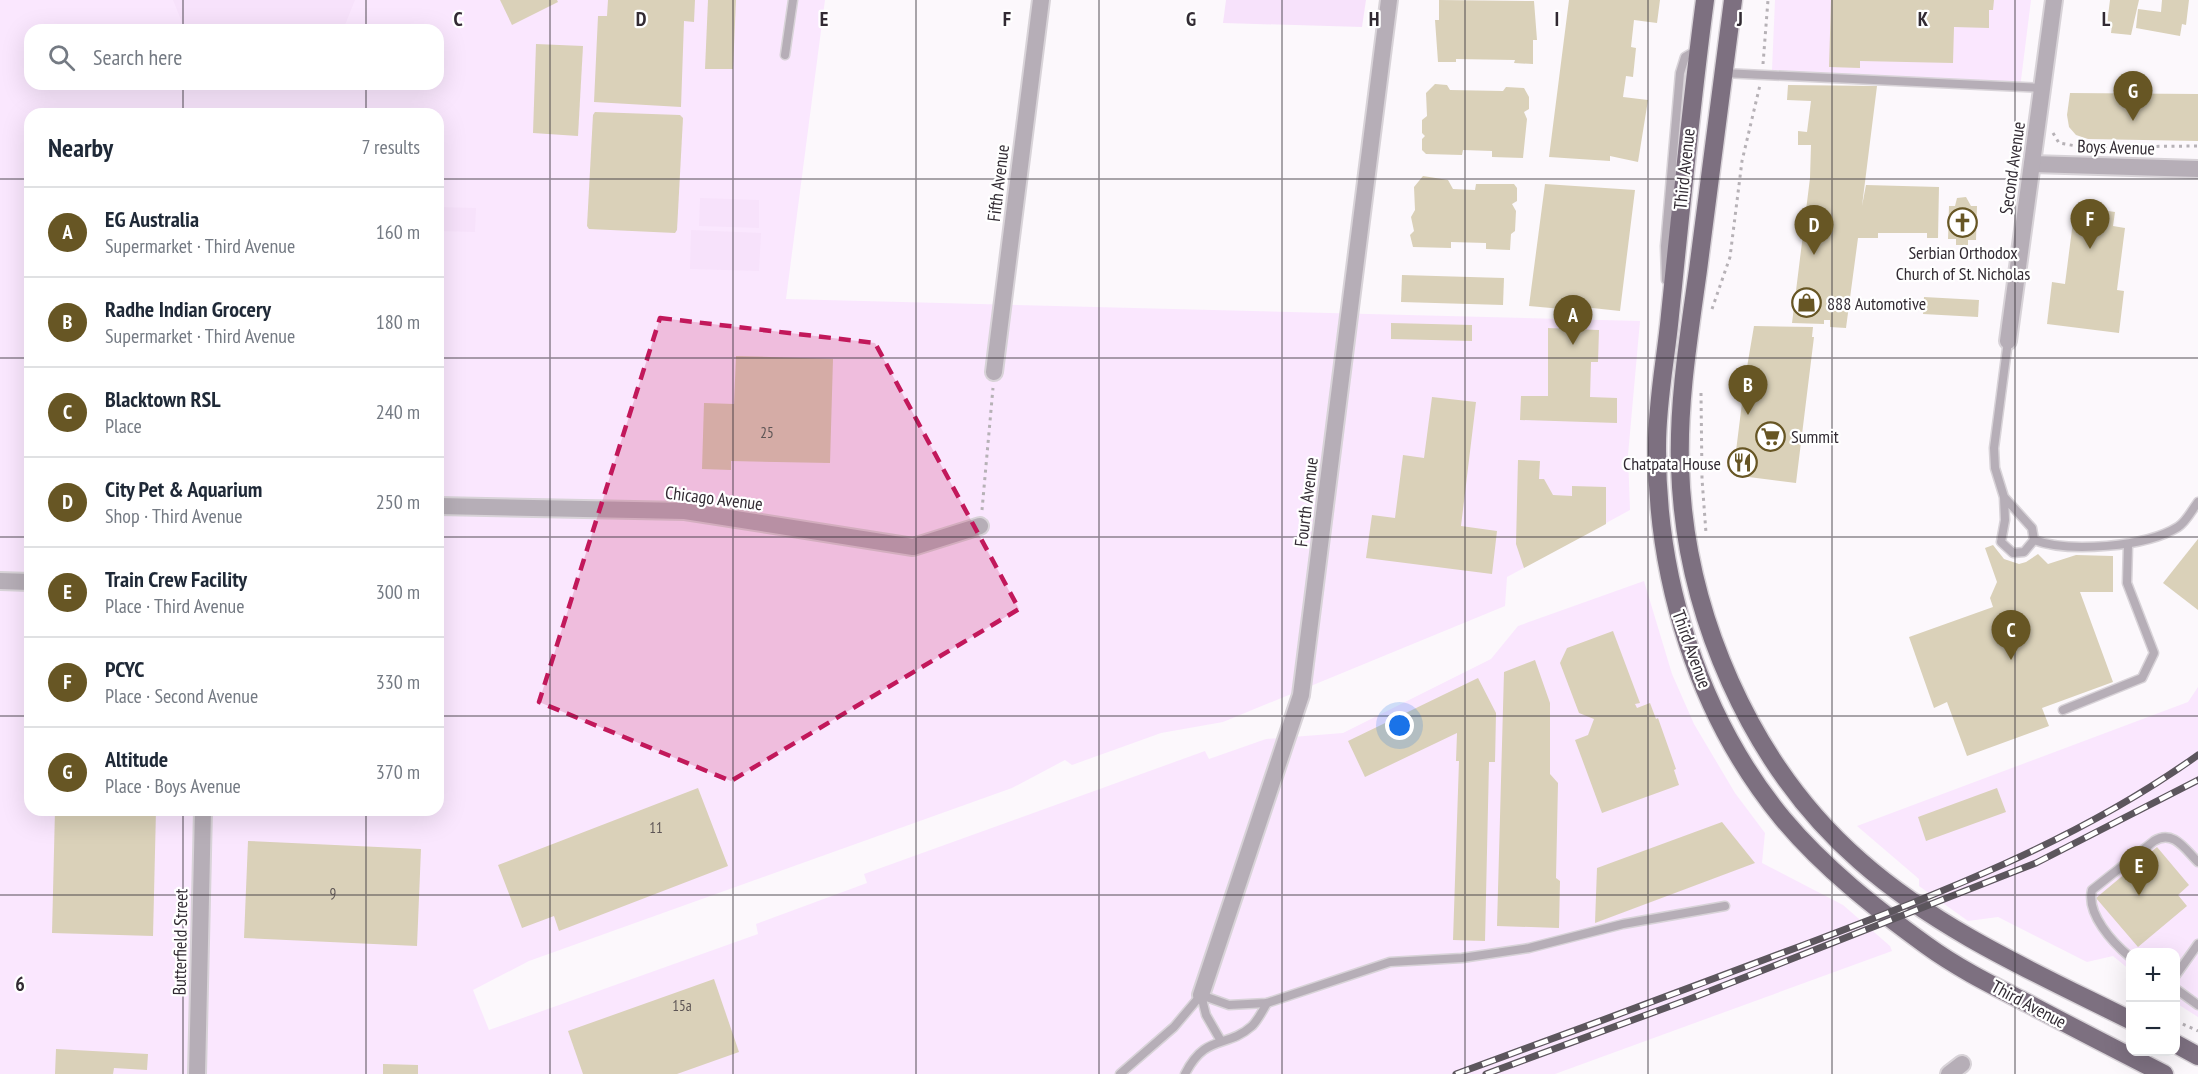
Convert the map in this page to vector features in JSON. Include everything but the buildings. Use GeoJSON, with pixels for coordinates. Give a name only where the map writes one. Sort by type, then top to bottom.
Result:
{"type":"FeatureCollection","features":[{"type":"Feature","properties":{"kind":"main road","name":"Third Avenue"},"geometry":{"type":"LineString","coordinates":[[1705,0],[1660,396],[1657,446],[1659,508],[1664,549],[1679,617],[1704,687],[1752,776],[1783,819],[1854,890],[1959,967],[2164,1074]]}},
{"type":"Feature","properties":{"kind":"main road","name":"Third Avenue"},"geometry":{"type":"LineString","coordinates":[[1733,0],[1688,348],[1680,444],[1686,534],[1701,597],[1719,656],[1733,688],[1774,760],[1799,796],[1859,860],[1950,926],[2126,1018]]}},
{"type":"Feature","properties":{"kind":"street","name":"Fifth Avenue"},"geometry":{"type":"LineString","coordinates":[[994,372],[1041,0]]}},
{"type":"Feature","properties":{"kind":"street","name":"Fourth Avenue"},"geometry":{"type":"LineString","coordinates":[[1201,995],[1301,695],[1389,0]]}},
{"type":"Feature","properties":{"kind":"street","name":"Second Avenue"},"geometry":{"type":"LineString","coordinates":[[2008,340],[2054,0]]}},
{"type":"Feature","properties":{"kind":"street","name":"Boys Avenue"},"geometry":{"type":"LineString","coordinates":[[2032,164],[2198,169]]}},
{"type":"Feature","properties":{"kind":"street","name":"Chicago Avenue"},"geometry":{"type":"LineString","coordinates":[[444,506],[685,511],[913,547],[980,526]]}},
{"type":"Feature","properties":{"kind":"street"},"geometry":{"type":"LineString","coordinates":[[0,581],[24,582]]}},
{"type":"Feature","properties":{"kind":"street","name":"Butterfield Street"},"geometry":{"type":"LineString","coordinates":[[196,1074],[203,816]]}},
{"type":"Feature","properties":{"kind":"lane"},"geometry":{"type":"LineString","coordinates":[[785,55],[793,0]]}},
{"type":"Feature","properties":{"kind":"lane"},"geometry":{"type":"LineString","coordinates":[[1723,73],[2043,88]]}},
{"type":"Feature","properties":{"kind":"lane"},"geometry":{"type":"LineString","coordinates":[[2004,497],[2032,528],[2034,540],[2028,549],[2019,553],[2004,547],[2000,537],[2005,520],[2004,497],[1995,468],[1994,448],[2008,340]]}},
{"type":"Feature","properties":{"kind":"lane"},"geometry":{"type":"LineString","coordinates":[[2034,540],[2049,544],[2128,545],[2151,540],[2180,526],[2198,502]]}},
{"type":"Feature","properties":{"kind":"lane"},"geometry":{"type":"LineString","coordinates":[[2063,710],[2142,678],[2154,653],[2127,583],[2128,545]]}},
{"type":"Feature","properties":{"kind":"lane"},"geometry":{"type":"LineString","coordinates":[[2126,952],[2099,921],[2091,904],[2092,890],[2162,837],[2172,837],[2198,861]]}},
{"type":"Feature","properties":{"kind":"lane"},"geometry":{"type":"LineString","coordinates":[[1201,995],[1229,1005],[1267,1002],[1390,962],[1462,958],[1529,948],[1623,924],[1725,906]]}},
{"type":"Feature","properties":{"kind":"lane"},"geometry":{"type":"LineString","coordinates":[[2180,968],[2198,945]]}},
{"type":"Feature","properties":{"kind":"lane"},"geometry":{"type":"LineString","coordinates":[[2180,992],[2198,1005]]}},
{"type":"Feature","properties":{"kind":"lane"},"geometry":{"type":"LineString","coordinates":[[1201,995],[1206,1015],[1221,1041]]}},
{"type":"Feature","properties":{"kind":"lane"},"geometry":{"type":"LineString","coordinates":[[1120,1074],[1174,1028],[1201,995]]}},
{"type":"Feature","properties":{"kind":"lane"},"geometry":{"type":"LineString","coordinates":[[1185,1074],[1192,1060],[1204,1048],[1251,1027],[1267,1002]]}},
{"type":"Feature","properties":{"kind":"path"},"geometry":{"type":"LineString","coordinates":[[1710,312],[1730,257],[1742,161],[1762,76],[1768,0]]}},
{"type":"Feature","properties":{"kind":"path"},"geometry":{"type":"LineString","coordinates":[[2051,124],[2059,143],[2081,147],[2198,146]]}},
{"type":"Feature","properties":{"kind":"path"},"geometry":{"type":"LineString","coordinates":[[980,526],[994,372]]}},
{"type":"Feature","properties":{"kind":"path"},"geometry":{"type":"LineString","coordinates":[[1701,383],[1701,479],[1706,536]]}},
{"type":"Feature","properties":{"kind":"path"},"geometry":{"type":"LineString","coordinates":[[2180,1023],[2198,1031]]}},
{"type":"Feature","properties":{"kind":"highlighted area"},"geometry":{"type":"Polygon","coordinates":[[[660,318],[875,343],[1019,609],[731,781],[539,702],[660,318]]]}},
{"type":"Feature","properties":{"kind":"shaded area"},"geometry":{"type":"Polygon","coordinates":[[[0,0],[825,0],[786,299],[1640,321],[1628,455],[1630,510],[1507,577],[1505,606],[1223,722],[1161,733],[1072,765],[1065,760],[1012,788],[529,961],[473,990],[489,1030],[758,934],[756,924],[867,883],[864,874],[1205,751],[1209,759],[1266,739],[1343,733],[1491,659],[1518,626],[1644,581],[1672,674],[1694,724],[1735,793],[1765,833],[1762,863],[1843,905],[1890,946],[1892,951],[1555,1074],[0,1074],[0,0]]]}},
{"type":"Feature","properties":{"kind":"shaded area"},"geometry":{"type":"Polygon","coordinates":[[[173,0],[355,0],[345,24],[183,24],[173,0]]]}},
{"type":"Feature","properties":{"kind":"shaded area"},"geometry":{"type":"Polygon","coordinates":[[[1226,0],[1366,0],[1362,27],[1223,23],[1226,0]]]}},
{"type":"Feature","properties":{"kind":"shaded area"},"geometry":{"type":"Polygon","coordinates":[[[1775,0],[2031,0],[2020,88],[1772,70],[1775,0]]]}},
{"type":"Feature","properties":{"kind":"shaded area"},"geometry":{"type":"Polygon","coordinates":[[[700,198],[759,200],[759,228],[699,226],[700,198]]]}},
{"type":"Feature","properties":{"kind":"shaded area"},"geometry":{"type":"Polygon","coordinates":[[[444,207],[476,208],[475,232],[444,231],[444,207]]]}},
{"type":"Feature","properties":{"kind":"shaded area"},"geometry":{"type":"Polygon","coordinates":[[[691,230],[761,233],[759,271],[690,269],[691,230]]]}},
{"type":"Feature","properties":{"kind":"shaded area"},"geometry":{"type":"Polygon","coordinates":[[[2198,687],[2198,1017],[2180,1006],[2180,948],[2126,948],[2126,967],[2113,956],[2087,962],[1998,917],[1968,921],[1919,886],[1919,879],[1857,826],[2188,702],[2198,687]]]}},
{"type":"Feature","properties":{"kind":"railway"},"geometry":{"type":"LineString","coordinates":[[1456,1074],[1801,946],[1955,885],[2056,840],[2105,814],[2198,755]]}},
{"type":"Feature","properties":{"kind":"railway"},"geometry":{"type":"LineString","coordinates":[[1486,1074],[1687,1000],[2036,863],[2198,780]]}},
{"type":"Feature","properties":{"kind":"place","name":"Altitude"},"geometry":{"type":"Point","coordinates":[2133,121]}},
{"type":"Feature","properties":{"kind":"place","name":"Serbian Orthodox Church of St. Nicholas"},"geometry":{"type":"Point","coordinates":[1963,223]}},
{"type":"Feature","properties":{"kind":"place","name":"PCYC"},"geometry":{"type":"Point","coordinates":[2090,249]}},
{"type":"Feature","properties":{"kind":"place","name":"City Pet & Aquarium"},"geometry":{"type":"Point","coordinates":[1814,255]}},
{"type":"Feature","properties":{"kind":"place","name":"888 Automotive"},"geometry":{"type":"Point","coordinates":[1806,303]}},
{"type":"Feature","properties":{"kind":"place","name":"EG Australia"},"geometry":{"type":"Point","coordinates":[1573,345]}},
{"type":"Feature","properties":{"kind":"place","name":"Radhe Indian Grocery"},"geometry":{"type":"Point","coordinates":[1748,415]}},
{"type":"Feature","properties":{"kind":"place","name":"Summit"},"geometry":{"type":"Point","coordinates":[1770,436]}},
{"type":"Feature","properties":{"kind":"place","name":"Chatpata House"},"geometry":{"type":"Point","coordinates":[1742,463]}},
{"type":"Feature","properties":{"kind":"place","name":"Blacktown RSL"},"geometry":{"type":"Point","coordinates":[2011,660]}},
{"type":"Feature","properties":{"kind":"place","name":"Train Crew Facility"},"geometry":{"type":"Point","coordinates":[2139,896]}}]}
